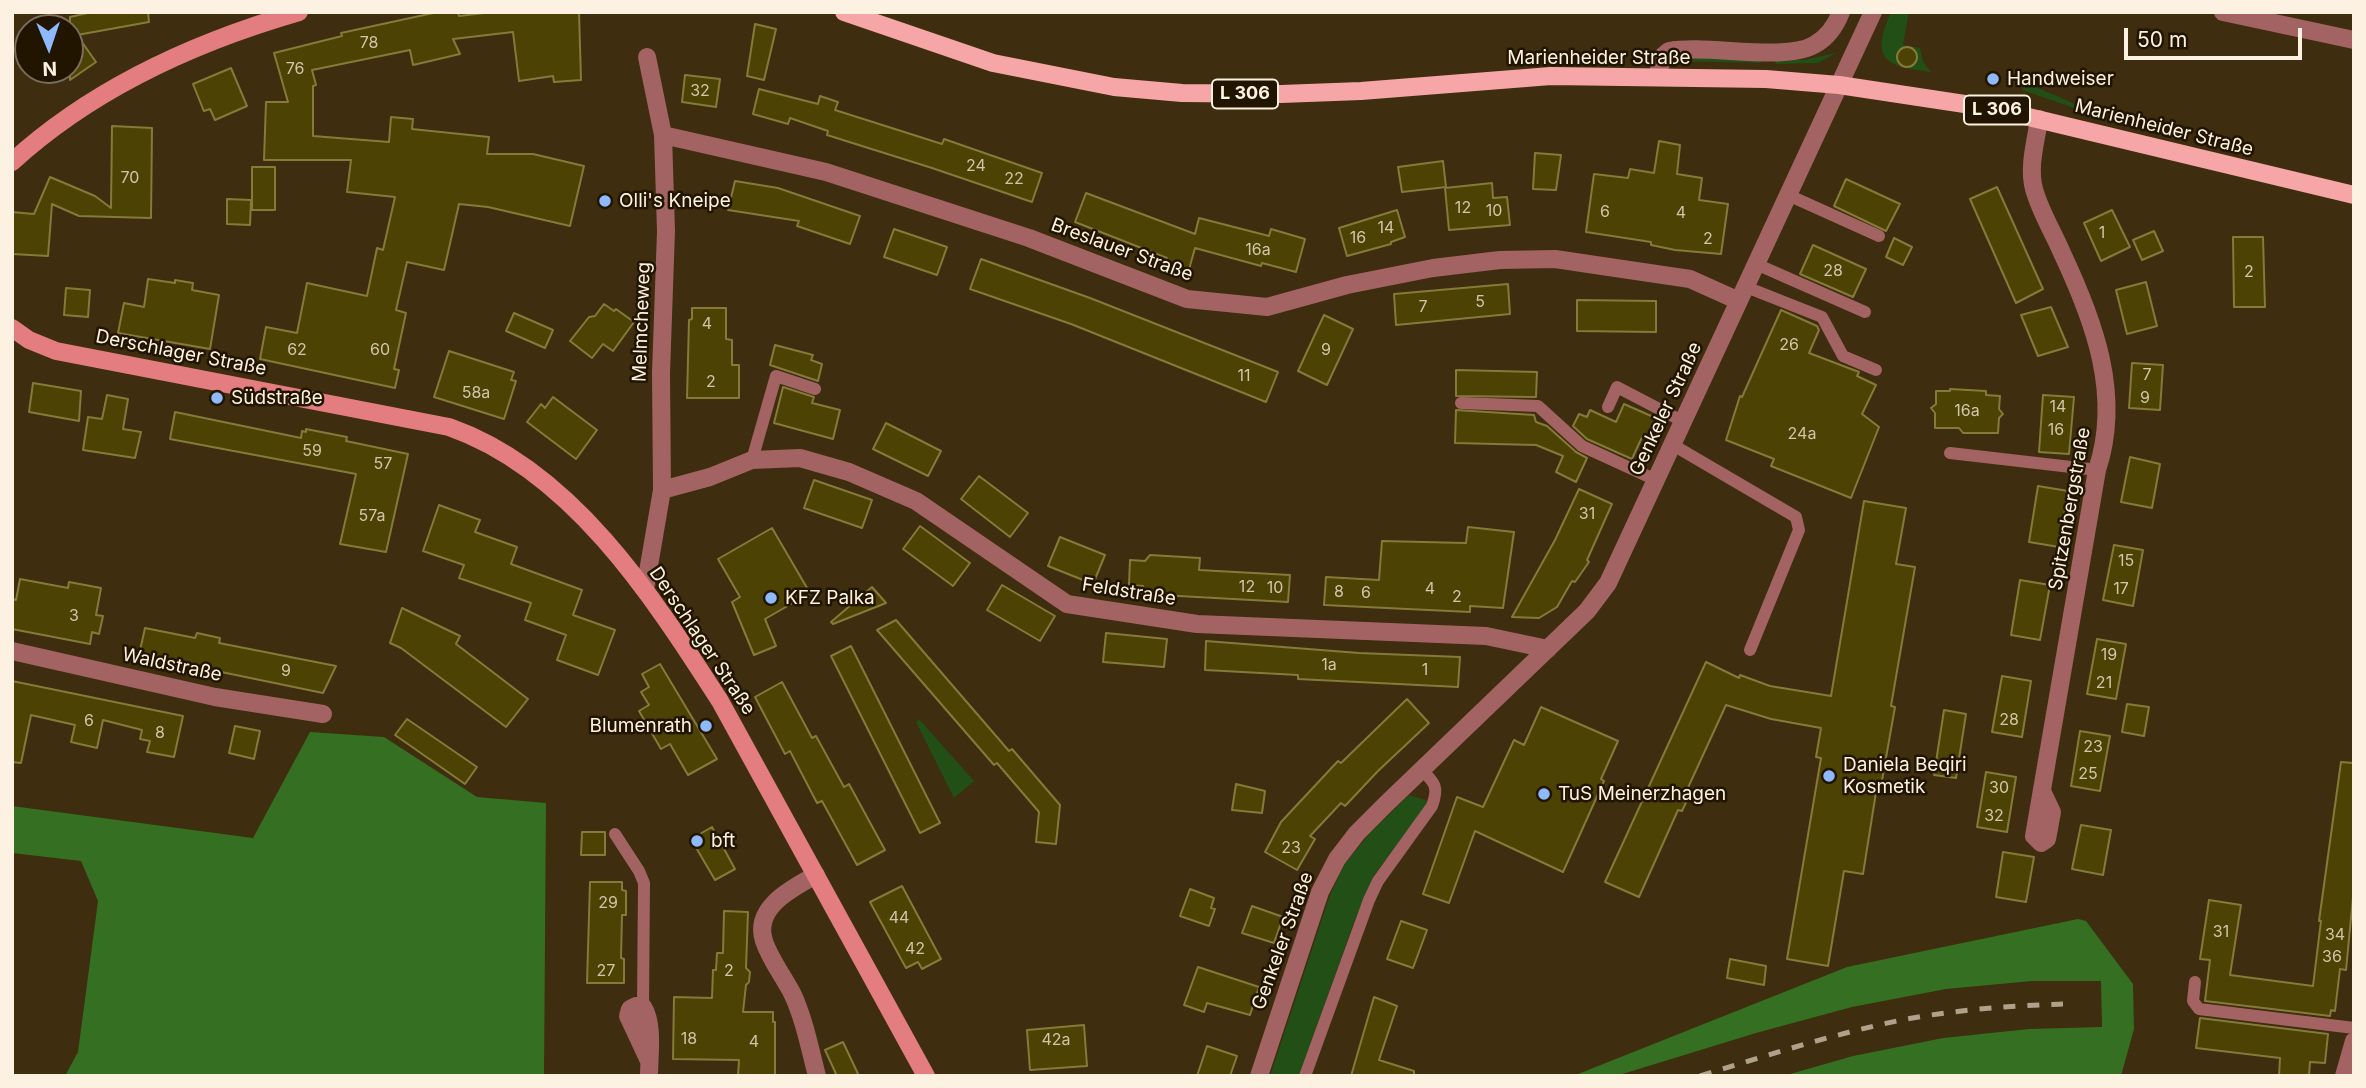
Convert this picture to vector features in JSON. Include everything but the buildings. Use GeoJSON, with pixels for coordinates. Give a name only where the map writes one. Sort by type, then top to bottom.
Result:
{"type":"FeatureCollection","features":[{"type":"Feature","properties":{"kind":"main road"},"geometry":{"type":"LineString","coordinates":[[12,163],[48,132],[132,78],[207,42],[299,12]]}},
{"type":"Feature","properties":{"kind":"main road","name":"Marienheider Straße"},"geometry":{"type":"LineString","coordinates":[[844,12],[992,63],[1102,85],[1155,90],[1280,94],[1361,91],[1551,76],[1766,79],[1839,85],[1991,108],[2354,195]]}},
{"type":"Feature","properties":{"kind":"main road","name":"Derschlager Straße"},"geometry":{"type":"LineString","coordinates":[[14,335],[56,351],[449,427],[471,435],[540,477],[577,510],[645,589],[720,701],[926,1076]]}},
{"type":"Feature","properties":{"kind":"street"},"geometry":{"type":"LineString","coordinates":[[1657,77],[1663,56],[1669,51],[1790,51],[1813,46],[1830,31],[1841,12]]}},
{"type":"Feature","properties":{"kind":"street","name":"Genkeler Straße"},"geometry":{"type":"LineString","coordinates":[[1259,1076],[1308,924],[1337,859],[1357,833],[1587,611],[1608,583],[1873,12]]}},
{"type":"Feature","properties":{"kind":"street"},"geometry":{"type":"LineString","coordinates":[[2223,12],[2354,40]]}},
{"type":"Feature","properties":{"kind":"street","name":"Melmcheweg"},"geometry":{"type":"LineString","coordinates":[[645,589],[662,490],[661,373],[666,231],[663,135],[647,57]]}},
{"type":"Feature","properties":{"kind":"street","name":"Spitzenbergstraße"},"geometry":{"type":"LineString","coordinates":[[2039,119],[2032,167],[2034,187],[2081,292],[2102,358],[2107,390],[2104,449],[2097,470],[2042,791]]}},
{"type":"Feature","properties":{"kind":"street","name":"Breslauer Straße"},"geometry":{"type":"LineString","coordinates":[[663,135],[826,172],[1029,238],[1187,299],[1267,307],[1347,285],[1433,268],[1500,260],[1555,259],[1690,279],[1743,294]]}},
{"type":"Feature","properties":{"kind":"street","name":"Feldstraße"},"geometry":{"type":"LineString","coordinates":[[662,490],[710,477],[752,460],[800,458],[849,472],[916,501],[1067,604],[1197,624],[1486,636],[1548,649]]}},
{"type":"Feature","properties":{"kind":"street","name":"Waldstraße"},"geometry":{"type":"LineString","coordinates":[[12,651],[215,696],[323,714]]}},
{"type":"Feature","properties":{"kind":"street"},"geometry":{"type":"LineString","coordinates":[[816,875],[787,891],[771,906],[763,925],[764,940],[793,996],[817,1076]]}},
{"type":"Feature","properties":{"kind":"street"},"geometry":{"type":"LineString","coordinates":[[643,1007],[649,1015],[649,1069]]}},
{"type":"Feature","properties":{"kind":"street"},"geometry":{"type":"LineString","coordinates":[[2344,1076],[2354,1041]]}},
{"type":"Feature","properties":{"kind":"lane"},"geometry":{"type":"LineString","coordinates":[[1788,195],[1879,236]]}},
{"type":"Feature","properties":{"kind":"lane"},"geometry":{"type":"LineString","coordinates":[[1756,264],[1865,312]]}},
{"type":"Feature","properties":{"kind":"lane"},"geometry":{"type":"LineString","coordinates":[[1743,294],[1822,317],[1843,356],[1876,370]]}},
{"type":"Feature","properties":{"kind":"lane"},"geometry":{"type":"LineString","coordinates":[[752,460],[776,376],[815,388]]}},
{"type":"Feature","properties":{"kind":"lane"},"geometry":{"type":"LineString","coordinates":[[1608,407],[1617,387],[1684,422]]}},
{"type":"Feature","properties":{"kind":"lane"},"geometry":{"type":"LineString","coordinates":[[1461,403],[1538,405],[1582,446],[1656,480]]}},
{"type":"Feature","properties":{"kind":"lane"},"geometry":{"type":"LineString","coordinates":[[1673,445],[1796,517],[1798,530],[1750,650]]}},
{"type":"Feature","properties":{"kind":"lane"},"geometry":{"type":"LineString","coordinates":[[1950,453],[2097,470]]}},
{"type":"Feature","properties":{"kind":"lane"},"geometry":{"type":"LineString","coordinates":[[1305,1076],[1373,890],[1432,806],[1437,794],[1434,782],[1422,770]]}},
{"type":"Feature","properties":{"kind":"lane"},"geometry":{"type":"LineString","coordinates":[[615,834],[644,883],[643,1007]]}},
{"type":"Feature","properties":{"kind":"lane"},"geometry":{"type":"LineString","coordinates":[[2195,982],[2193,1002],[2199,1009],[2354,1028]]}},
{"type":"Feature","properties":{"kind":"green space"},"geometry":{"type":"Polygon","coordinates":[[[1891,12],[1909,12],[1903,45],[1920,48],[1923,62],[1931,72],[1902,67],[1886,58],[1882,41],[1891,12]]]}},
{"type":"Feature","properties":{"kind":"green space"},"geometry":{"type":"Polygon","coordinates":[[[1836,53],[1818,63],[1775,64],[1776,60],[1803,60],[1836,53]]]}},
{"type":"Feature","properties":{"kind":"green space"},"geometry":{"type":"Polygon","coordinates":[[[1679,57],[1761,58],[1761,63],[1672,61],[1679,57]]]}},
{"type":"Feature","properties":{"kind":"green space"},"geometry":{"type":"Polygon","coordinates":[[[2025,85],[2031,85],[2082,107],[2083,111],[2022,90],[2025,85]]]}},
{"type":"Feature","properties":{"kind":"green space"},"geometry":{"type":"Polygon","coordinates":[[[919,719],[974,781],[954,798],[916,722],[919,719]]]}},
{"type":"Feature","properties":{"kind":"green space"},"geometry":{"type":"Polygon","coordinates":[[[310,732],[384,737],[477,797],[546,803],[544,1076],[65,1076],[78,1052],[98,901],[81,861],[12,853],[12,806],[253,838],[310,732]]]}},
{"type":"Feature","properties":{"kind":"green space"},"geometry":{"type":"Polygon","coordinates":[[[1409,795],[1426,800],[1428,804],[1374,875],[1355,919],[1299,1076],[1270,1076],[1330,895],[1344,865],[1369,834],[1409,795]]]}},
{"type":"Feature","properties":{"kind":"green space"},"geometry":{"type":"Polygon","coordinates":[[[2078,919],[2086,921],[2133,984],[2134,1029],[2121,1076],[1783,1076],[1853,1056],[1943,1038],[2029,1029],[2102,1027],[2101,981],[2032,981],[1946,989],[1852,1007],[1616,1076],[1573,1076],[1847,967],[2078,919]]]}},
{"type":"Feature","properties":{"kind":"railway"},"geometry":{"type":"LineString","coordinates":[[1700,1076],[1822,1039],[1897,1021],[1979,1009],[2063,1004]]}},
{"type":"Feature","properties":{"kind":"place","name":"Handweiser"},"geometry":{"type":"Point","coordinates":[1993,79]}},
{"type":"Feature","properties":{"kind":"place","name":"Olli's Kneipe"},"geometry":{"type":"Point","coordinates":[605,201]}},
{"type":"Feature","properties":{"kind":"place","name":"Südstraße"},"geometry":{"type":"Point","coordinates":[217,398]}},
{"type":"Feature","properties":{"kind":"place","name":"KFZ Palka"},"geometry":{"type":"Point","coordinates":[771,598]}},
{"type":"Feature","properties":{"kind":"place","name":"Blumenrath"},"geometry":{"type":"Point","coordinates":[706,726]}},
{"type":"Feature","properties":{"kind":"place","name":"Daniela Beqiri Kosmetik"},"geometry":{"type":"Point","coordinates":[1829,776]}},
{"type":"Feature","properties":{"kind":"place","name":"TuS Meinerzhagen"},"geometry":{"type":"Point","coordinates":[1544,794]}},
{"type":"Feature","properties":{"kind":"place","name":"bft"},"geometry":{"type":"Point","coordinates":[697,841]}}]}
